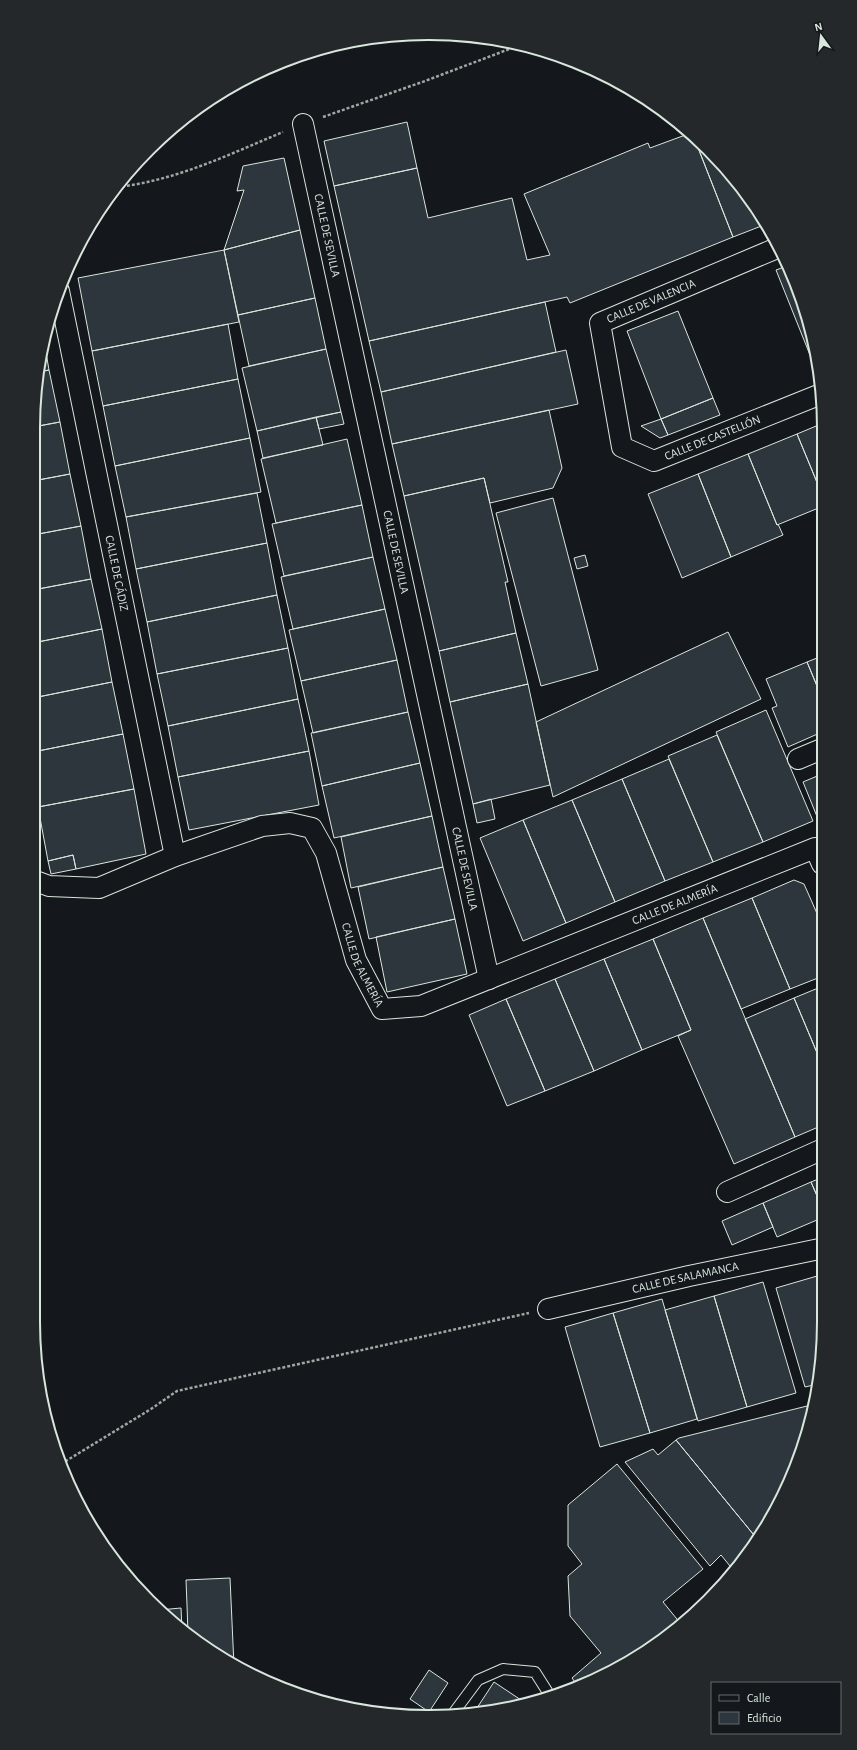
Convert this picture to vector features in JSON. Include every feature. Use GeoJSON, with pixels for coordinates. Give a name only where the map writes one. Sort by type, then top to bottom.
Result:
{"type":"FeatureCollection","features":[{"type":"Feature","properties":{"kind":"street","name":"CALLE DE SEVILLA"},"geometry":{"type":"LineString","coordinates":[[303,124],[490,979]]}},
{"type":"Feature","properties":{"kind":"street","name":"CALLE DE VALENCIA"},"geometry":{"type":"LineString","coordinates":[[614,404],[600,323],[773,250]]}},
{"type":"Feature","properties":{"kind":"street","name":"CALLE DE CÁDIZ"},"geometry":{"type":"LineString","coordinates":[[61,303],[175,856]]}},
{"type":"Feature","properties":{"kind":"street","name":"CALLE DE CASTELLÓN"},"geometry":{"type":"LineString","coordinates":[[614,404],[622,447],[654,460],[815,396]]}},
{"type":"Feature","properties":{"kind":"street"},"geometry":{"type":"LineString","coordinates":[[798,759],[817,751]]}},
{"type":"Feature","properties":{"kind":"street","name":"CALLE DE ALMERÍA"},"geometry":{"type":"LineString","coordinates":[[40,883],[49,886],[99,888],[175,856],[262,826],[290,823],[312,828],[326,853],[356,960],[382,1009],[421,1006],[817,857]]}},
{"type":"Feature","properties":{"kind":"street"},"geometry":{"type":"LineString","coordinates":[[727,1192],[817,1152]]}},
{"type":"Feature","properties":{"kind":"street","name":"CALLE DE SALAMANCA"},"geometry":{"type":"LineString","coordinates":[[548,1309],[690,1276],[817,1249]]}},
{"type":"Feature","properties":{"kind":"lane"},"geometry":{"type":"LineString","coordinates":[[456,1709],[478,1680],[503,1669],[536,1672],[547,1691]]}},
{"type":"Feature","properties":{"kind":"path"},"geometry":{"type":"LineString","coordinates":[[66,1461],[151,1409],[177,1391],[548,1309]]}},
{"type":"Feature","properties":{"kind":"building"},"geometry":{"type":"Polygon","coordinates":[[[407,122],[417,168],[334,186],[324,141],[407,122]]]}},
{"type":"Feature","properties":{"kind":"building"},"geometry":{"type":"Polygon","coordinates":[[[684,135],[699,150],[733,237],[570,303],[567,297],[369,341],[334,186],[417,168],[428,218],[512,198],[527,260],[550,255],[524,194],[648,143],[650,148],[684,135]]]}},
{"type":"Feature","properties":{"kind":"building"},"geometry":{"type":"Polygon","coordinates":[[[699,150],[721,172],[737,192],[760,226],[733,237],[699,150]]]}},
{"type":"Feature","properties":{"kind":"building"},"geometry":{"type":"Polygon","coordinates":[[[284,158],[300,230],[224,250],[244,190],[237,191],[243,166],[284,158]]]}},
{"type":"Feature","properties":{"kind":"building"},"geometry":{"type":"Polygon","coordinates":[[[300,230],[315,298],[238,315],[224,250],[300,230]]]}},
{"type":"Feature","properties":{"kind":"building"},"geometry":{"type":"Polygon","coordinates":[[[224,250],[239,322],[92,351],[78,278],[224,250]]]}},
{"type":"Feature","properties":{"kind":"building"},"geometry":{"type":"Polygon","coordinates":[[[782,268],[787,280],[804,328],[811,356],[776,270],[782,268]]]}},
{"type":"Feature","properties":{"kind":"building"},"geometry":{"type":"Polygon","coordinates":[[[315,298],[326,349],[249,366],[238,315],[315,298]]]}},
{"type":"Feature","properties":{"kind":"building"},"geometry":{"type":"Polygon","coordinates":[[[545,302],[556,352],[381,392],[369,341],[545,302]]]}},
{"type":"Feature","properties":{"kind":"building"},"geometry":{"type":"Polygon","coordinates":[[[678,311],[713,398],[661,419],[627,331],[678,311]]]}},
{"type":"Feature","properties":{"kind":"building"},"geometry":{"type":"Polygon","coordinates":[[[228,324],[238,379],[103,406],[92,351],[228,324]]]}},
{"type":"Feature","properties":{"kind":"building"},"geometry":{"type":"Polygon","coordinates":[[[326,349],[341,412],[257,431],[242,368],[326,349]]]}},
{"type":"Feature","properties":{"kind":"building"},"geometry":{"type":"Polygon","coordinates":[[[566,350],[578,404],[392,444],[381,392],[566,350]]]}},
{"type":"Feature","properties":{"kind":"building"},"geometry":{"type":"Polygon","coordinates":[[[47,356],[49,370],[44,371],[47,356]]]}},
{"type":"Feature","properties":{"kind":"building"},"geometry":{"type":"Polygon","coordinates":[[[49,370],[60,422],[40,426],[41,403],[44,371],[49,370]]]}},
{"type":"Feature","properties":{"kind":"building"},"geometry":{"type":"Polygon","coordinates":[[[238,379],[250,438],[115,466],[103,406],[238,379]]]}},
{"type":"Feature","properties":{"kind":"building"},"geometry":{"type":"Polygon","coordinates":[[[713,398],[720,415],[668,435],[661,419],[713,398]]]}},
{"type":"Feature","properties":{"kind":"building"},"geometry":{"type":"Polygon","coordinates":[[[549,410],[562,468],[553,488],[490,503],[484,478],[404,496],[392,444],[549,410]]]}},
{"type":"Feature","properties":{"kind":"building"},"geometry":{"type":"Polygon","coordinates":[[[341,412],[344,424],[319,429],[316,417],[341,412]]]}},
{"type":"Feature","properties":{"kind":"building"},"geometry":{"type":"Polygon","coordinates":[[[316,417],[323,445],[263,458],[257,431],[316,417]]]}},
{"type":"Feature","properties":{"kind":"building"},"geometry":{"type":"Polygon","coordinates":[[[661,419],[668,435],[660,438],[641,426],[661,419]]]}},
{"type":"Feature","properties":{"kind":"building"},"geometry":{"type":"Polygon","coordinates":[[[60,422],[70,474],[40,480],[40,426],[60,422]]]}},
{"type":"Feature","properties":{"kind":"building"},"geometry":{"type":"Polygon","coordinates":[[[817,426],[817,482],[797,434],[817,426]]]}},
{"type":"Feature","properties":{"kind":"building"},"geometry":{"type":"Polygon","coordinates":[[[797,434],[817,482],[817,509],[777,525],[748,454],[797,434]]]}},
{"type":"Feature","properties":{"kind":"building"},"geometry":{"type":"Polygon","coordinates":[[[250,438],[261,492],[126,517],[115,466],[250,438]]]}},
{"type":"Feature","properties":{"kind":"building"},"geometry":{"type":"Polygon","coordinates":[[[347,439],[362,505],[276,523],[261,459],[347,439]]]}},
{"type":"Feature","properties":{"kind":"building"},"geometry":{"type":"Polygon","coordinates":[[[748,454],[777,525],[778,524],[783,535],[731,557],[698,474],[748,454]]]}},
{"type":"Feature","properties":{"kind":"building"},"geometry":{"type":"Polygon","coordinates":[[[70,474],[81,526],[40,534],[40,480],[70,474]]]}},
{"type":"Feature","properties":{"kind":"building"},"geometry":{"type":"Polygon","coordinates":[[[698,474],[731,557],[682,578],[648,494],[698,474]]]}},
{"type":"Feature","properties":{"kind":"building"},"geometry":{"type":"Polygon","coordinates":[[[484,478],[508,582],[505,582],[516,633],[439,651],[404,496],[484,478]]]}},
{"type":"Feature","properties":{"kind":"building"},"geometry":{"type":"Polygon","coordinates":[[[257,493],[267,543],[136,569],[126,517],[257,493]]]}},
{"type":"Feature","properties":{"kind":"building"},"geometry":{"type":"Polygon","coordinates":[[[553,498],[598,670],[541,686],[496,513],[553,498]]]}},
{"type":"Feature","properties":{"kind":"building"},"geometry":{"type":"Polygon","coordinates":[[[362,505],[373,557],[284,576],[272,524],[362,505]]]}},
{"type":"Feature","properties":{"kind":"building"},"geometry":{"type":"Polygon","coordinates":[[[81,526],[91,579],[40,589],[40,534],[81,526]]]}},
{"type":"Feature","properties":{"kind":"building"},"geometry":{"type":"Polygon","coordinates":[[[267,543],[277,595],[147,622],[136,569],[267,543]]]}},
{"type":"Feature","properties":{"kind":"building"},"geometry":{"type":"Polygon","coordinates":[[[585,555],[588,566],[577,569],[574,558],[585,555]]]}},
{"type":"Feature","properties":{"kind":"building"},"geometry":{"type":"Polygon","coordinates":[[[373,557],[385,609],[293,629],[281,577],[373,557]]]}},
{"type":"Feature","properties":{"kind":"building"},"geometry":{"type":"Polygon","coordinates":[[[91,579],[102,629],[40,642],[40,589],[91,579]]]}},
{"type":"Feature","properties":{"kind":"building"},"geometry":{"type":"Polygon","coordinates":[[[277,595],[288,648],[157,674],[147,622],[277,595]]]}},
{"type":"Feature","properties":{"kind":"building"},"geometry":{"type":"Polygon","coordinates":[[[385,609],[397,660],[301,681],[289,630],[385,609]]]}},
{"type":"Feature","properties":{"kind":"building"},"geometry":{"type":"Polygon","coordinates":[[[102,629],[112,682],[40,697],[40,642],[102,629]]]}},
{"type":"Feature","properties":{"kind":"building"},"geometry":{"type":"Polygon","coordinates":[[[728,632],[761,699],[553,797],[536,722],[728,632]]]}},
{"type":"Feature","properties":{"kind":"building"},"geometry":{"type":"Polygon","coordinates":[[[516,633],[528,684],[450,702],[439,651],[516,633]]]}},
{"type":"Feature","properties":{"kind":"building"},"geometry":{"type":"Polygon","coordinates":[[[288,648],[298,699],[168,726],[157,674],[288,648]]]}},
{"type":"Feature","properties":{"kind":"building"},"geometry":{"type":"Polygon","coordinates":[[[817,658],[817,686],[807,662],[817,658]]]}},
{"type":"Feature","properties":{"kind":"building"},"geometry":{"type":"Polygon","coordinates":[[[397,660],[408,712],[313,733],[301,681],[397,660]]]}},
{"type":"Feature","properties":{"kind":"building"},"geometry":{"type":"Polygon","coordinates":[[[807,662],[817,686],[817,734],[788,747],[772,708],[777,706],[766,679],[807,662]]]}},
{"type":"Feature","properties":{"kind":"building"},"geometry":{"type":"Polygon","coordinates":[[[112,682],[123,734],[40,751],[40,697],[112,682]]]}},
{"type":"Feature","properties":{"kind":"building"},"geometry":{"type":"Polygon","coordinates":[[[528,684],[550,785],[473,804],[450,702],[528,684]]]}},
{"type":"Feature","properties":{"kind":"building"},"geometry":{"type":"Polygon","coordinates":[[[298,699],[309,751],[178,777],[168,726],[298,699]]]}},
{"type":"Feature","properties":{"kind":"building"},"geometry":{"type":"Polygon","coordinates":[[[766,710],[813,821],[763,842],[716,732],[766,710]]]}},
{"type":"Feature","properties":{"kind":"building"},"geometry":{"type":"Polygon","coordinates":[[[408,712],[420,763],[322,786],[311,733],[408,712]]]}},
{"type":"Feature","properties":{"kind":"building"},"geometry":{"type":"Polygon","coordinates":[[[123,734],[134,789],[40,807],[40,751],[123,734]]]}},
{"type":"Feature","properties":{"kind":"building"},"geometry":{"type":"Polygon","coordinates":[[[717,735],[763,842],[713,862],[668,756],[717,735]]]}},
{"type":"Feature","properties":{"kind":"building"},"geometry":{"type":"Polygon","coordinates":[[[309,751],[319,805],[189,830],[178,777],[309,751]]]}},
{"type":"Feature","properties":{"kind":"building"},"geometry":{"type":"Polygon","coordinates":[[[669,759],[713,862],[665,881],[622,779],[669,759]]]}},
{"type":"Feature","properties":{"kind":"building"},"geometry":{"type":"Polygon","coordinates":[[[420,763],[432,816],[334,838],[322,786],[420,763]]]}},
{"type":"Feature","properties":{"kind":"building"},"geometry":{"type":"Polygon","coordinates":[[[817,776],[817,817],[803,782],[817,776]]]}},
{"type":"Feature","properties":{"kind":"building"},"geometry":{"type":"Polygon","coordinates":[[[622,779],[665,881],[615,902],[572,800],[622,779]]]}},
{"type":"Feature","properties":{"kind":"building"},"geometry":{"type":"Polygon","coordinates":[[[134,789],[146,854],[76,869],[73,855],[48,861],[40,818],[40,807],[134,789]]]}},
{"type":"Feature","properties":{"kind":"building"},"geometry":{"type":"Polygon","coordinates":[[[491,799],[495,819],[477,823],[473,804],[491,799]]]}},
{"type":"Feature","properties":{"kind":"building"},"geometry":{"type":"Polygon","coordinates":[[[572,800],[615,902],[566,923],[523,820],[572,800]]]}},
{"type":"Feature","properties":{"kind":"building"},"geometry":{"type":"Polygon","coordinates":[[[432,816],[443,867],[351,888],[341,837],[432,816]]]}},
{"type":"Feature","properties":{"kind":"building"},"geometry":{"type":"Polygon","coordinates":[[[523,820],[566,923],[523,941],[480,838],[523,820]]]}},
{"type":"Feature","properties":{"kind":"building"},"geometry":{"type":"Polygon","coordinates":[[[73,855],[76,869],[51,874],[48,861],[73,855]]]}},
{"type":"Feature","properties":{"kind":"building"},"geometry":{"type":"Polygon","coordinates":[[[443,867],[455,919],[369,939],[358,887],[443,867]]]}},
{"type":"Feature","properties":{"kind":"building"},"geometry":{"type":"Polygon","coordinates":[[[794,880],[804,884],[817,913],[817,978],[790,989],[752,898],[794,880]]]}},
{"type":"Feature","properties":{"kind":"building"},"geometry":{"type":"Polygon","coordinates":[[[752,898],[790,989],[741,1009],[703,918],[752,898]]]}},
{"type":"Feature","properties":{"kind":"building"},"geometry":{"type":"Polygon","coordinates":[[[703,918],[795,1137],[734,1164],[678,1036],[691,1030],[653,939],[703,918]]]}},
{"type":"Feature","properties":{"kind":"building"},"geometry":{"type":"Polygon","coordinates":[[[455,919],[467,974],[387,992],[376,937],[455,919]]]}},
{"type":"Feature","properties":{"kind":"building"},"geometry":{"type":"Polygon","coordinates":[[[653,939],[691,1030],[642,1050],[604,959],[653,939]]]}},
{"type":"Feature","properties":{"kind":"building"},"geometry":{"type":"Polygon","coordinates":[[[604,959],[642,1050],[594,1071],[555,979],[604,959]]]}},
{"type":"Feature","properties":{"kind":"building"},"geometry":{"type":"Polygon","coordinates":[[[555,979],[594,1071],[545,1091],[506,999],[555,979]]]}},
{"type":"Feature","properties":{"kind":"building"},"geometry":{"type":"Polygon","coordinates":[[[817,988],[817,1053],[794,998],[817,988]]]}},
{"type":"Feature","properties":{"kind":"building"},"geometry":{"type":"Polygon","coordinates":[[[794,998],[817,1053],[817,1128],[795,1137],[745,1019],[794,998]]]}},
{"type":"Feature","properties":{"kind":"building"},"geometry":{"type":"Polygon","coordinates":[[[506,999],[545,1091],[507,1106],[469,1015],[506,999]]]}},
{"type":"Feature","properties":{"kind":"building"},"geometry":{"type":"Polygon","coordinates":[[[817,1180],[817,1196],[811,1182],[817,1180]]]}},
{"type":"Feature","properties":{"kind":"building"},"geometry":{"type":"Polygon","coordinates":[[[811,1182],[817,1196],[817,1220],[777,1237],[763,1203],[811,1182]]]}},
{"type":"Feature","properties":{"kind":"building"},"geometry":{"type":"Polygon","coordinates":[[[763,1203],[773,1227],[732,1245],[722,1221],[763,1203]]]}},
{"type":"Feature","properties":{"kind":"building"},"geometry":{"type":"Polygon","coordinates":[[[817,1276],[816,1347],[812,1385],[805,1387],[776,1288],[817,1276]]]}},
{"type":"Feature","properties":{"kind":"building"},"geometry":{"type":"Polygon","coordinates":[[[763,1282],[796,1393],[747,1407],[714,1296],[763,1282]]]}},
{"type":"Feature","properties":{"kind":"building"},"geometry":{"type":"Polygon","coordinates":[[[714,1296],[747,1407],[698,1421],[665,1310],[714,1296]]]}},
{"type":"Feature","properties":{"kind":"building"},"geometry":{"type":"Polygon","coordinates":[[[662,1299],[697,1419],[650,1433],[613,1313],[662,1299]]]}},
{"type":"Feature","properties":{"kind":"building"},"geometry":{"type":"Polygon","coordinates":[[[613,1313],[650,1433],[600,1447],[565,1327],[613,1313]]]}},
{"type":"Feature","properties":{"kind":"building"},"geometry":{"type":"Polygon","coordinates":[[[808,1406],[804,1422],[787,1470],[777,1493],[754,1535],[676,1440],[808,1406]]]}},
{"type":"Feature","properties":{"kind":"building"},"geometry":{"type":"Polygon","coordinates":[[[676,1440],[754,1535],[730,1566],[721,1555],[710,1566],[625,1462],[653,1449],[658,1455],[676,1440]]]}},
{"type":"Feature","properties":{"kind":"building"},"geometry":{"type":"Polygon","coordinates":[[[617,1464],[703,1569],[663,1602],[678,1620],[644,1645],[623,1658],[574,1681],[572,1678],[601,1653],[570,1616],[568,1576],[582,1564],[568,1546],[568,1505],[617,1464]]]}},
{"type":"Feature","properties":{"kind":"building"},"geometry":{"type":"Polygon","coordinates":[[[230,1578],[234,1658],[188,1627],[186,1580],[230,1578]]]}},
{"type":"Feature","properties":{"kind":"building"},"geometry":{"type":"Polygon","coordinates":[[[181,1608],[182,1622],[172,1614],[167,1609],[181,1608]]]}},
{"type":"Feature","properties":{"kind":"building"},"geometry":{"type":"Polygon","coordinates":[[[429,1670],[448,1683],[430,1710],[426,1710],[410,1699],[429,1670]]]}},
{"type":"Feature","properties":{"kind":"building"},"geometry":{"type":"Polygon","coordinates":[[[494,1682],[520,1699],[504,1703],[478,1707],[494,1682]]]}}]}
